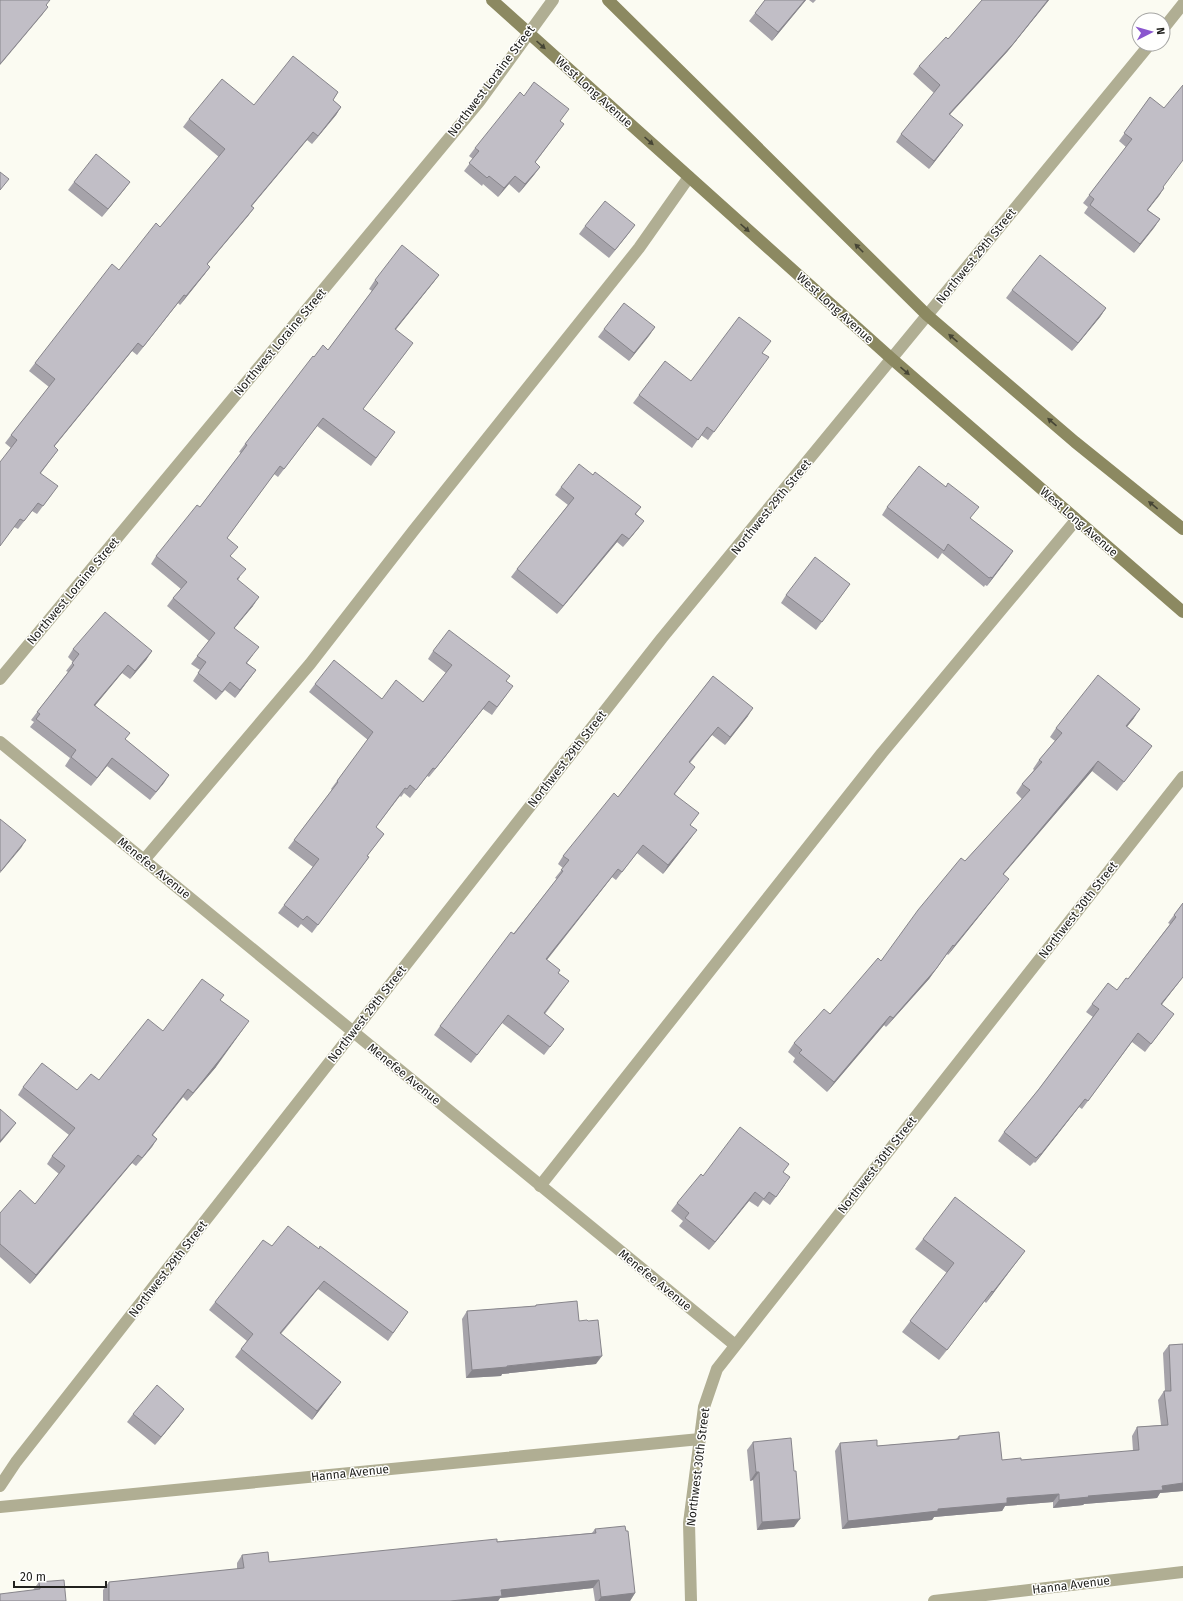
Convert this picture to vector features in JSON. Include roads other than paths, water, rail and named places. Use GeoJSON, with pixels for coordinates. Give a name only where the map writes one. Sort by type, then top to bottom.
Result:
{"type":"FeatureCollection","features":[{"type":"Feature","properties":{"kind":"main road","name":"West Long Avenue"},"geometry":{"type":"LineString","coordinates":[[492,0],[892,359],[1183,612]]}},
{"type":"Feature","properties":{"kind":"main road"},"geometry":{"type":"LineString","coordinates":[[608,0],[927,315],[1075,442],[1183,529]]}},
{"type":"Feature","properties":{"kind":"street","name":"Northwest Loraine Street"},"geometry":{"type":"LineString","coordinates":[[0,679],[479,102],[553,0]]}},
{"type":"Feature","properties":{"kind":"street"},"geometry":{"type":"LineString","coordinates":[[1171,19],[1183,4]]}},
{"type":"Feature","properties":{"kind":"street","name":"Northwest 29th Street"},"geometry":{"type":"LineString","coordinates":[[0,1486],[16,1462],[662,638],[1143,52]]}},
{"type":"Feature","properties":{"kind":"street"},"geometry":{"type":"LineString","coordinates":[[144,860],[310,664],[414,530],[639,248],[689,177]]}},
{"type":"Feature","properties":{"kind":"street"},"geometry":{"type":"LineString","coordinates":[[540,1186],[872,765],[1076,520]]}},
{"type":"Feature","properties":{"kind":"street","name":"Menefee Avenue"},"geometry":{"type":"LineString","coordinates":[[0,742],[735,1345]]}},
{"type":"Feature","properties":{"kind":"street","name":"Northwest 30th Street"},"geometry":{"type":"LineString","coordinates":[[690,1601],[689,1523],[704,1407],[717,1369],[1183,777]]}},
{"type":"Feature","properties":{"kind":"street","name":"Hanna Avenue"},"geometry":{"type":"LineString","coordinates":[[0,1507],[700,1439]]}},
{"type":"Feature","properties":{"kind":"street","name":"Hanna Avenue"},"geometry":{"type":"LineString","coordinates":[[934,1601],[1183,1572]]}}]}
